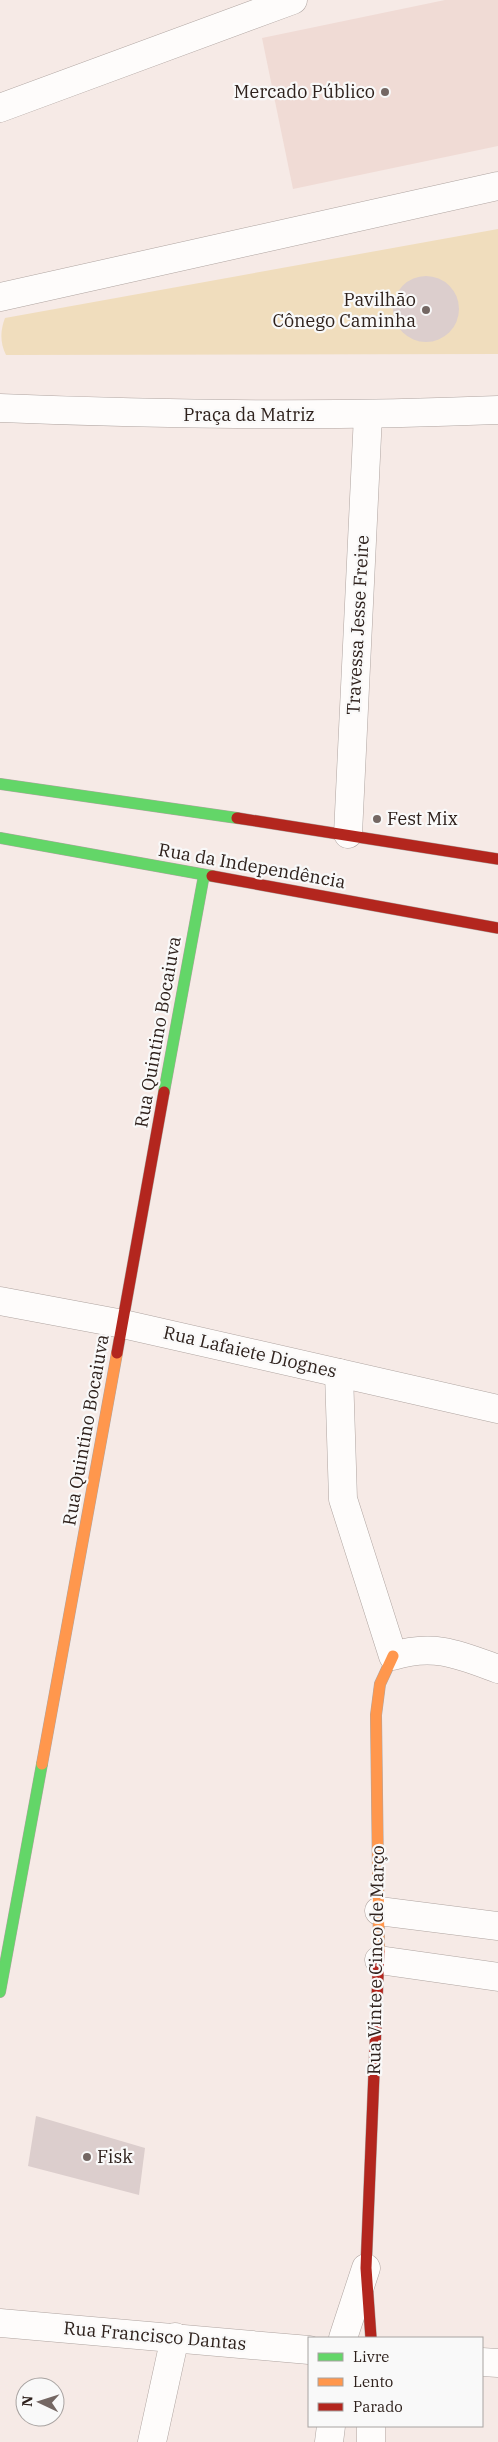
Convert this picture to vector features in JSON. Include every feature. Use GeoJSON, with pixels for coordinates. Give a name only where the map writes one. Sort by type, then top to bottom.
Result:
{"type":"FeatureCollection","features":[{"type":"Feature","properties":{"kind":"main road"},"geometry":{"type":"LineString","coordinates":[[0,784],[348,834],[498,859]]}},
{"type":"Feature","properties":{"kind":"main road","name":"Rua da Independência"},"geometry":{"type":"LineString","coordinates":[[0,838],[498,928]]}},
{"type":"Feature","properties":{"kind":"main road","name":"Rua Quintino Bocaiuva"},"geometry":{"type":"LineString","coordinates":[[0,1992],[124,1324],[204,875]]}},
{"type":"Feature","properties":{"kind":"main road","name":"Rua Vinte e Cinco de Março"},"geometry":{"type":"LineString","coordinates":[[371,2337],[366,2268],[379,1960],[376,1715],[379,1686],[384,1671],[393,1656]]}},
{"type":"Feature","properties":{"kind":"street"},"geometry":{"type":"LineString","coordinates":[[0,108],[293,0]]}},
{"type":"Feature","properties":{"kind":"street"},"geometry":{"type":"LineString","coordinates":[[0,297],[498,186]]}},
{"type":"Feature","properties":{"kind":"street","name":"Praça da Matriz"},"geometry":{"type":"LineString","coordinates":[[0,408],[152,414],[368,415],[498,410]]}},
{"type":"Feature","properties":{"kind":"street","name":"Travessa Jesse Freire"},"geometry":{"type":"LineString","coordinates":[[348,834],[368,415]]}},
{"type":"Feature","properties":{"kind":"street","name":"Rua Lafaiete Diognes"},"geometry":{"type":"LineString","coordinates":[[0,1301],[124,1324],[498,1409]]}},
{"type":"Feature","properties":{"kind":"street"},"geometry":{"type":"LineString","coordinates":[[339,1372],[343,1499],[393,1656],[428,1649],[447,1651],[498,1669]]}},
{"type":"Feature","properties":{"kind":"street"},"geometry":{"type":"LineString","coordinates":[[378,1910],[498,1926]]}},
{"type":"Feature","properties":{"kind":"street"},"geometry":{"type":"LineString","coordinates":[[379,1960],[498,1977]]}},
{"type":"Feature","properties":{"kind":"street","name":"Rua Vinte e Cinco de Março"},"geometry":{"type":"LineString","coordinates":[[342,2337],[366,2268]]}},
{"type":"Feature","properties":{"kind":"street","name":"Rua Francisco Dantas"},"geometry":{"type":"LineString","coordinates":[[0,2323],[308,2350]]}},
{"type":"Feature","properties":{"kind":"street"},"geometry":{"type":"LineString","coordinates":[[152,2442],[175,2337]]}},
{"type":"Feature","properties":{"kind":"street"},"geometry":{"type":"LineString","coordinates":[[483,2362],[498,2363]]}},
{"type":"Feature","properties":{"kind":"street"},"geometry":{"type":"LineString","coordinates":[[329,2442],[331,2427]]}},
{"type":"Feature","properties":{"kind":"street"},"geometry":{"type":"LineString","coordinates":[[371,2427],[371,2442]]}},
{"type":"Feature","properties":{"kind":"shaded area","name":"Mercado Público"},"geometry":{"type":"Polygon","coordinates":[[[445,0],[498,0],[498,146],[293,189],[262,38],[445,0]]]}},
{"type":"Feature","properties":{"kind":"shaded area"},"geometry":{"type":"Polygon","coordinates":[[[498,229],[498,354],[6,355],[3,346],[2,328],[5,318],[498,229]]]}},
{"type":"Feature","properties":{"kind":"building","name":"Pavilhão Cônego Caminha"},"geometry":{"type":"Polygon","coordinates":[[[426,276],[439,279],[449,286],[456,296],[459,309],[456,322],[449,332],[439,339],[426,342],[413,339],[403,332],[396,322],[393,309],[396,296],[403,286],[413,279],[426,276]]]}},
{"type":"Feature","properties":{"kind":"building","name":"Fisk"},"geometry":{"type":"Polygon","coordinates":[[[36,2116],[145,2148],[139,2195],[28,2166],[36,2116]]]}},
{"type":"Feature","properties":{"kind":"traffic: fast"},"geometry":{"type":"LineString","coordinates":[[0,784],[237,818]]}},
{"type":"Feature","properties":{"kind":"traffic: fast"},"geometry":{"type":"LineString","coordinates":[[0,838],[212,876]]}},
{"type":"Feature","properties":{"kind":"traffic: fast"},"geometry":{"type":"LineString","coordinates":[[164,1092],[204,875]]}},
{"type":"Feature","properties":{"kind":"traffic: fast"},"geometry":{"type":"LineString","coordinates":[[0,1992],[42,1764]]}},
{"type":"Feature","properties":{"kind":"traffic: slow"},"geometry":{"type":"LineString","coordinates":[[42,1764],[117,1353]]}},
{"type":"Feature","properties":{"kind":"traffic: slow"},"geometry":{"type":"LineString","coordinates":[[379,1951],[376,1715],[380,1684],[393,1656]]}},
{"type":"Feature","properties":{"kind":"traffic: jam"},"geometry":{"type":"LineString","coordinates":[[237,818],[498,859]]}},
{"type":"Feature","properties":{"kind":"traffic: jam"},"geometry":{"type":"LineString","coordinates":[[212,876],[498,928]]}},
{"type":"Feature","properties":{"kind":"traffic: jam"},"geometry":{"type":"LineString","coordinates":[[117,1353],[164,1092]]}},
{"type":"Feature","properties":{"kind":"traffic: jam"},"geometry":{"type":"LineString","coordinates":[[371,2337],[366,2268],[379,1951]]}},
{"type":"Feature","properties":{"kind":"place","name":"Mercado Público"},"geometry":{"type":"Point","coordinates":[385,92]}},
{"type":"Feature","properties":{"kind":"place","name":"Pavilhão Cônego Caminha"},"geometry":{"type":"Point","coordinates":[426,310]}},
{"type":"Feature","properties":{"kind":"place","name":"Fest Mix"},"geometry":{"type":"Point","coordinates":[377,819]}},
{"type":"Feature","properties":{"kind":"place","name":"Fisk"},"geometry":{"type":"Point","coordinates":[87,2157]}}]}
